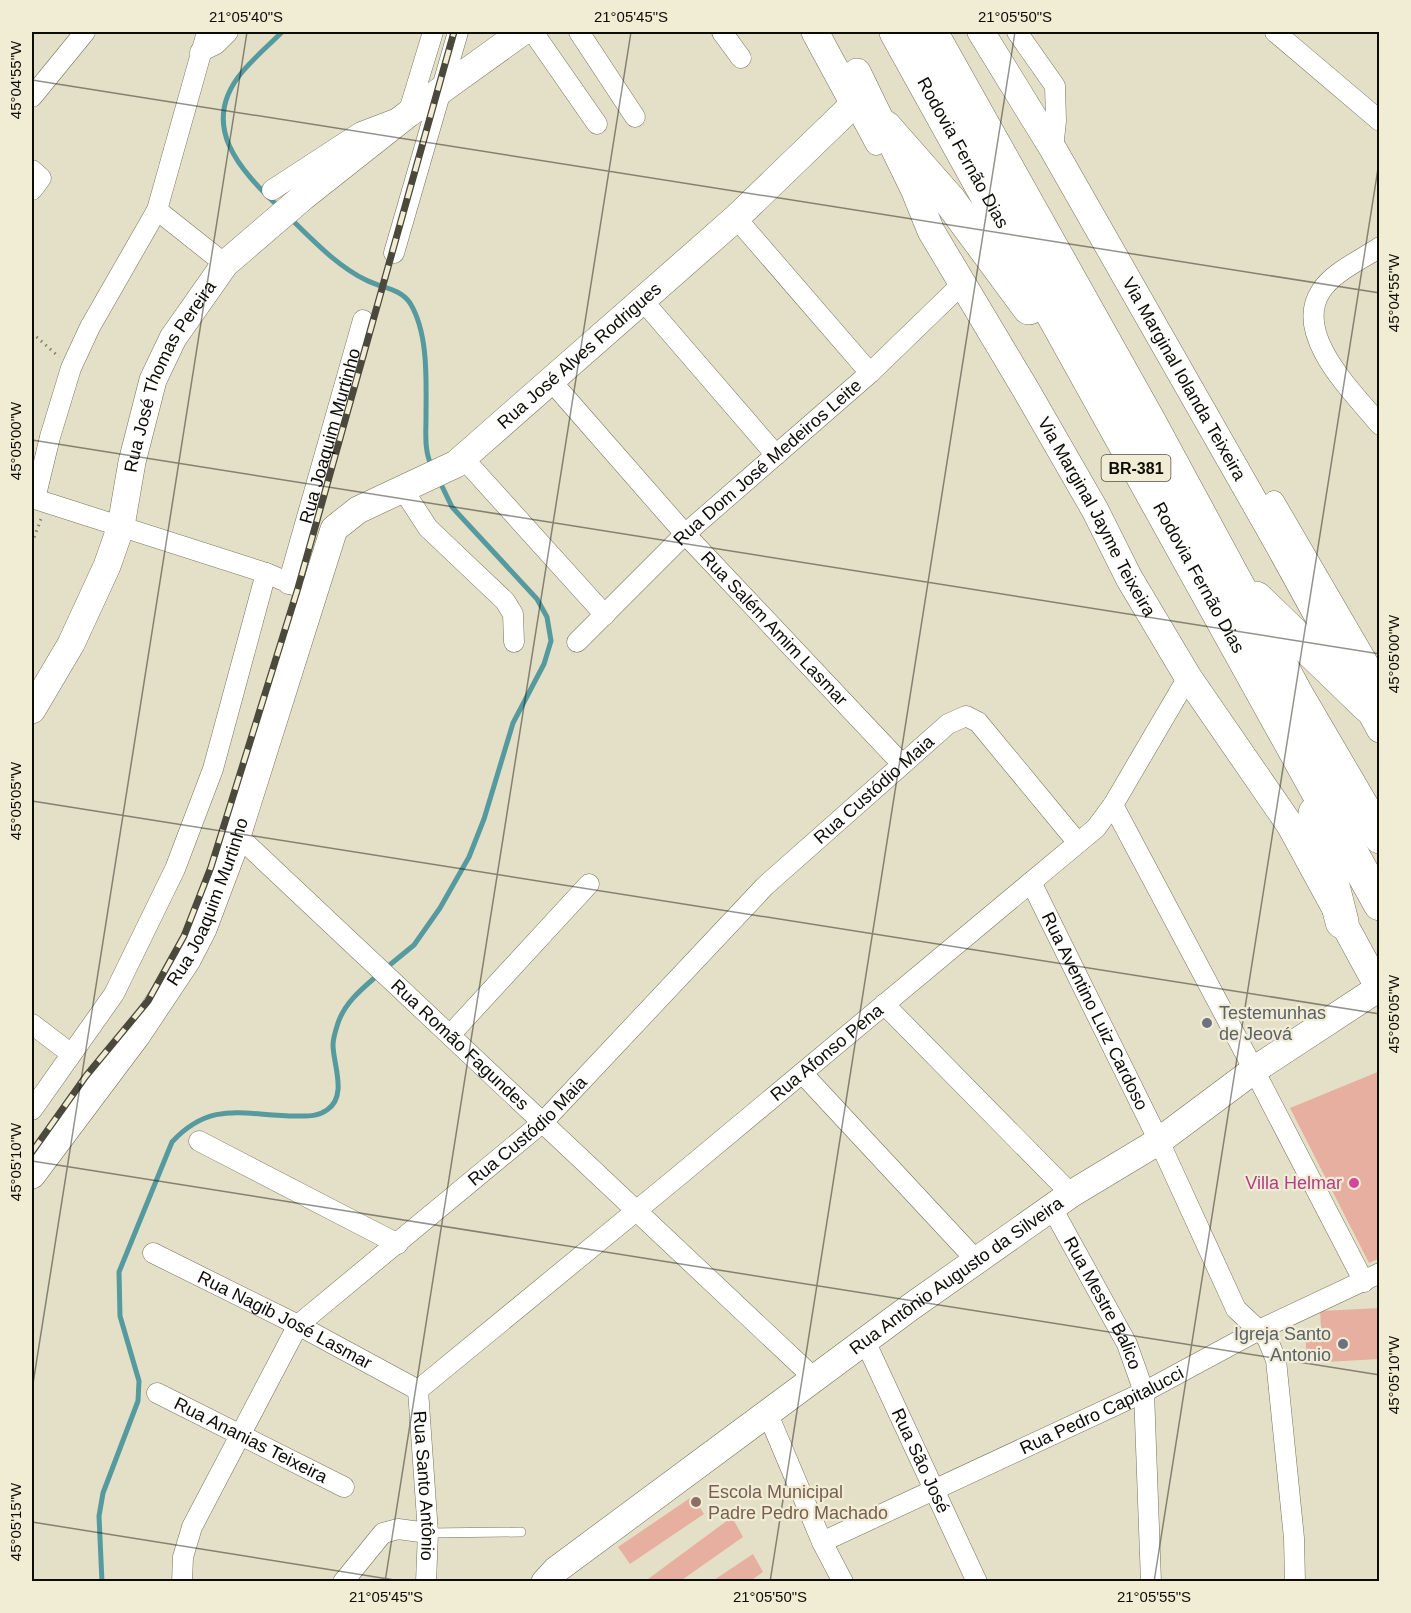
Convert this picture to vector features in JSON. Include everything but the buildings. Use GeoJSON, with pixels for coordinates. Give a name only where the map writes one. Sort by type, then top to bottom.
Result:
{"type":"FeatureCollection","features":[{"type":"Feature","properties":{"kind":"highway","name":"Rodovia Fernão Dias"},"geometry":{"type":"LineString","coordinates":[[896,32],[1305,773],[1380,904]]}},
{"type":"Feature","properties":{"kind":"highway","name":"Rodovia Fernão Dias"},"geometry":{"type":"LineString","coordinates":[[931,32],[1149,421],[1230,573],[1380,837]]}},
{"type":"Feature","properties":{"kind":"highway"},"geometry":{"type":"LineString","coordinates":[[880,136],[950,201],[1024,302],[1077,360]]}},
{"type":"Feature","properties":{"kind":"highway"},"geometry":{"type":"LineString","coordinates":[[1230,573],[1376,706]]}},
{"type":"Feature","properties":{"kind":"highway"},"geometry":{"type":"LineString","coordinates":[[1305,773],[1342,922]]}},
{"type":"Feature","properties":{"kind":"street"},"geometry":{"type":"LineString","coordinates":[[32,97],[85,32]]}},
{"type":"Feature","properties":{"kind":"street"},"geometry":{"type":"LineString","coordinates":[[207,32],[158,210],[90,327],[71,368],[50,437],[41,501],[266,573],[315,594]]}},
{"type":"Feature","properties":{"kind":"street"},"geometry":{"type":"LineString","coordinates":[[200,52],[216,44],[228,32]]}},
{"type":"Feature","properties":{"kind":"street"},"geometry":{"type":"LineString","coordinates":[[408,114],[434,32]]}},
{"type":"Feature","properties":{"kind":"street"},"geometry":{"type":"LineString","coordinates":[[394,253],[458,32]]}},
{"type":"Feature","properties":{"kind":"street","name":"Rua José Thomas Pereira"},"geometry":{"type":"LineString","coordinates":[[32,710],[71,644],[107,566],[121,526],[132,462],[153,380],[173,338],[225,264],[303,197],[408,114],[522,32]]}},
{"type":"Feature","properties":{"kind":"street"},"geometry":{"type":"LineString","coordinates":[[533,32],[597,124]]}},
{"type":"Feature","properties":{"kind":"street"},"geometry":{"type":"LineString","coordinates":[[579,32],[635,117]]}},
{"type":"Feature","properties":{"kind":"street"},"geometry":{"type":"LineString","coordinates":[[723,32],[741,58]]}},
{"type":"Feature","properties":{"kind":"street"},"geometry":{"type":"LineString","coordinates":[[815,32],[854,104],[880,136]]}},
{"type":"Feature","properties":{"kind":"street","name":"Via Marginal Jayme Teixeira"},"geometry":{"type":"LineString","coordinates":[[836,32],[880,136],[914,189],[931,231],[1032,400],[1095,510],[1129,578],[1188,677],[1290,825],[1379,989]]}},
{"type":"Feature","properties":{"kind":"street","name":"Via Marginal Iolanda Teixeira"},"geometry":{"type":"LineString","coordinates":[[981,32],[1053,148],[1376,706]]}},
{"type":"Feature","properties":{"kind":"street"},"geometry":{"type":"LineString","coordinates":[[1017,32],[1054,86],[1056,121],[1053,148]]}},
{"type":"Feature","properties":{"kind":"street"},"geometry":{"type":"LineString","coordinates":[[1275,32],[1380,121]]}},
{"type":"Feature","properties":{"kind":"street","name":"Rua José Alves Rodrigues"},"geometry":{"type":"LineString","coordinates":[[315,594],[334,529],[358,510],[459,461],[644,302],[736,218],[854,104]]}},
{"type":"Feature","properties":{"kind":"street","name":"Rua José Thomas Pereira"},"geometry":{"type":"LineString","coordinates":[[272,190],[361,132],[408,114]]}},
{"type":"Feature","properties":{"kind":"street"},"geometry":{"type":"LineString","coordinates":[[158,210],[225,264]]}},
{"type":"Feature","properties":{"kind":"street"},"geometry":{"type":"LineString","coordinates":[[736,218],[870,373]]}},
{"type":"Feature","properties":{"kind":"street"},"geometry":{"type":"LineString","coordinates":[[1380,247],[1332,279],[1316,301],[1314,327],[1324,355],[1380,425]]}},
{"type":"Feature","properties":{"kind":"street","name":"Rua Dom José Medeiros Leite"},"geometry":{"type":"LineString","coordinates":[[577,642],[685,534],[870,373],[962,284]]}},
{"type":"Feature","properties":{"kind":"street"},"geometry":{"type":"LineString","coordinates":[[644,302],[776,455]]}},
{"type":"Feature","properties":{"kind":"street","name":"Rua Joaquim Murtinho"},"geometry":{"type":"LineString","coordinates":[[288,584],[363,320]]}},
{"type":"Feature","properties":{"kind":"street","name":"Rua Salém Amim Lasmar"},"geometry":{"type":"LineString","coordinates":[[552,382],[685,534],[902,765]]}},
{"type":"Feature","properties":{"kind":"street"},"geometry":{"type":"LineString","coordinates":[[459,461],[604,615]]}},
{"type":"Feature","properties":{"kind":"street"},"geometry":{"type":"LineString","coordinates":[[411,484],[428,528],[505,601],[513,614],[514,642]]}},
{"type":"Feature","properties":{"kind":"street"},"geometry":{"type":"LineString","coordinates":[[1274,501],[1376,706]]}},
{"type":"Feature","properties":{"kind":"street"},"geometry":{"type":"LineString","coordinates":[[32,1110],[70,1053],[114,994],[175,869],[213,769],[266,573]]}},
{"type":"Feature","properties":{"kind":"street","name":"Rua Joaquim Murtinho"},"geometry":{"type":"LineString","coordinates":[[32,1175],[137,1035],[187,960],[202,929],[237,835],[315,594]]}},
{"type":"Feature","properties":{"kind":"street","name":"Rua Afonso Pena"},"geometry":{"type":"LineString","coordinates":[[418,1390],[638,1210],[1096,828],[1113,805],[1188,677]]}},
{"type":"Feature","properties":{"kind":"street","name":"Rua Custódio Maia"},"geometry":{"type":"LineString","coordinates":[[182,1581],[183,1557],[192,1527],[298,1325],[543,1122],[765,886],[948,724],[966,716],[978,722],[1078,843]]}},
{"type":"Feature","properties":{"kind":"street"},"geometry":{"type":"LineString","coordinates":[[1113,805],[1254,1070],[1372,1277]]}},
{"type":"Feature","properties":{"kind":"street","name":"Rua Romão Fagundes"},"geometry":{"type":"LineString","coordinates":[[237,835],[814,1378]]}},
{"type":"Feature","properties":{"kind":"street","name":"Rua Aventino Luiz Cardoso"},"geometry":{"type":"LineString","coordinates":[[1031,882],[1159,1141],[1236,1309],[1272,1345],[1276,1360],[1294,1539],[1295,1581]]}},
{"type":"Feature","properties":{"kind":"street"},"geometry":{"type":"LineString","coordinates":[[450,1035],[589,884]]}},
{"type":"Feature","properties":{"kind":"street","name":"Rua Antônio Augusto da Silveira"},"geometry":{"type":"LineString","coordinates":[[545,1581],[556,1570],[767,1412],[977,1261],[1062,1201],[1159,1141],[1254,1070],[1379,989]]}},
{"type":"Feature","properties":{"kind":"street","name":"Rua Mestre Balico"},"geometry":{"type":"LineString","coordinates":[[884,1004],[1062,1201],[1127,1344],[1144,1392],[1151,1581]]}},
{"type":"Feature","properties":{"kind":"street"},"geometry":{"type":"LineString","coordinates":[[32,1024],[70,1053]]}},
{"type":"Feature","properties":{"kind":"street"},"geometry":{"type":"LineString","coordinates":[[802,1073],[977,1261]]}},
{"type":"Feature","properties":{"kind":"street"},"geometry":{"type":"LineString","coordinates":[[199,1141],[398,1244]]}},
{"type":"Feature","properties":{"kind":"street","name":"Rua Nagib José Lasmar"},"geometry":{"type":"LineString","coordinates":[[153,1253],[298,1325],[418,1390]]}},
{"type":"Feature","properties":{"kind":"street","name":"Rua Pedro Capitalucci"},"geometry":{"type":"LineString","coordinates":[[822,1542],[1144,1392],[1259,1330],[1372,1277]]}},
{"type":"Feature","properties":{"kind":"street","name":"Rua São José"},"geometry":{"type":"LineString","coordinates":[[865,1341],[977,1581]]}},
{"type":"Feature","properties":{"kind":"street","name":"Rua Santo Antônio"},"geometry":{"type":"LineString","coordinates":[[418,1390],[428,1533],[426,1581]]}},
{"type":"Feature","properties":{"kind":"street","name":"Rua Ananias Teixeira"},"geometry":{"type":"LineString","coordinates":[[157,1393],[344,1487]]}},
{"type":"Feature","properties":{"kind":"street"},"geometry":{"type":"LineString","coordinates":[[767,1412],[822,1542],[843,1581]]}},
{"type":"Feature","properties":{"kind":"street"},"geometry":{"type":"LineString","coordinates":[[343,1581],[383,1533],[398,1529],[428,1533]]}},
{"type":"Feature","properties":{"kind":"lane"},"geometry":{"type":"LineString","coordinates":[[428,1533],[520,1532]]}},
{"type":"Feature","properties":{"kind":"path"},"geometry":{"type":"LineString","coordinates":[[32,333],[71,368]]}},
{"type":"Feature","properties":{"kind":"path"},"geometry":{"type":"LineString","coordinates":[[32,543],[41,501]]}},
{"type":"Feature","properties":{"kind":"waterway"},"geometry":{"type":"LineString","coordinates":[[280,208],[251,178],[229,146],[224,128],[224,110],[230,91],[243,71],[282,32]]}},
{"type":"Feature","properties":{"kind":"waterway"},"geometry":{"type":"LineString","coordinates":[[291,219],[345,268],[366,280],[396,291],[410,303],[421,329],[423,343],[426,374],[426,442],[432,467]]}},
{"type":"Feature","properties":{"kind":"waterway"},"geometry":{"type":"LineString","coordinates":[[386,968],[414,945],[440,908],[469,857],[484,819],[513,723],[544,664],[551,641],[547,617],[537,599],[452,507],[439,480]]}},
{"type":"Feature","properties":{"kind":"waterway"},"geometry":{"type":"LineString","coordinates":[[102,1582],[99,1516],[103,1493],[138,1401],[139,1381],[120,1316],[119,1272],[172,1142],[201,1120],[215,1115],[245,1113],[308,1116],[327,1110],[337,1097],[338,1079],[333,1045],[341,1015],[361,990],[379,974]]}},
{"type":"Feature","properties":{"kind":"railway"},"geometry":{"type":"LineString","coordinates":[[32,1152],[86,1076],[148,1001],[184,936],[211,867],[298,588],[454,32]]}},
{"type":"Feature","properties":{"kind":"place","name":"Testemunhas de Jeová"},"geometry":{"type":"Point","coordinates":[1207,1023]}},
{"type":"Feature","properties":{"kind":"place","name":"Villa Helmar"},"geometry":{"type":"Point","coordinates":[1354,1183]}},
{"type":"Feature","properties":{"kind":"place","name":"Igreja Santo Antonio"},"geometry":{"type":"Point","coordinates":[1343,1344]}},
{"type":"Feature","properties":{"kind":"place","name":"Escola Municipal Padre Pedro Machado"},"geometry":{"type":"Point","coordinates":[696,1502]}}]}
